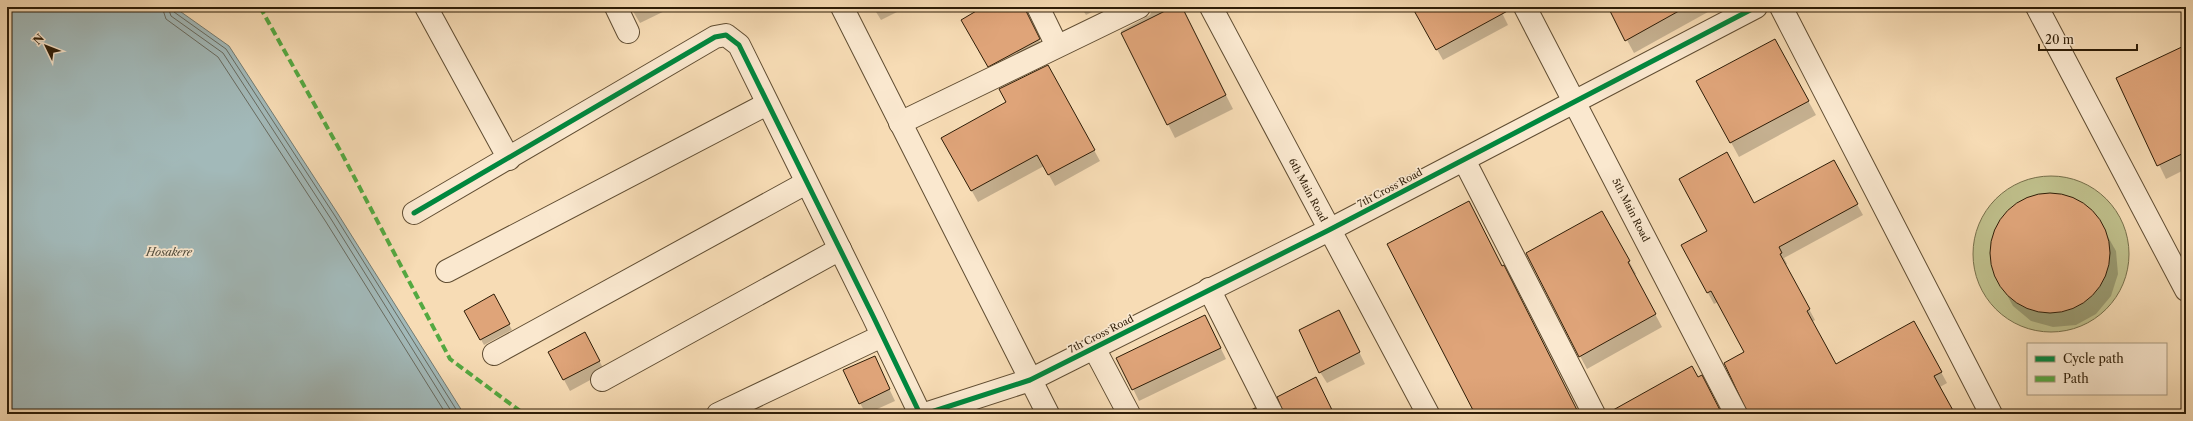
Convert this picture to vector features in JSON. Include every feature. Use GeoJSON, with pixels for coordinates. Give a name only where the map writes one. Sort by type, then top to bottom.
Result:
{"type":"FeatureCollection","features":[{"type":"Feature","properties":{"kind":"street"},"geometry":{"type":"LineString","coordinates":[[426,7],[509,159]]}},
{"type":"Feature","properties":{"kind":"street"},"geometry":{"type":"LineString","coordinates":[[616,7],[628,32]]}},
{"type":"Feature","properties":{"kind":"street"},"geometry":{"type":"LineString","coordinates":[[842,7],[1048,414]]}},
{"type":"Feature","properties":{"kind":"street"},"geometry":{"type":"LineString","coordinates":[[1038,7],[1057,46]]}},
{"type":"Feature","properties":{"kind":"street"},"geometry":{"type":"LineString","coordinates":[[900,123],[1139,7]]}},
{"type":"Feature","properties":{"kind":"street","name":"6th Main Road"},"geometry":{"type":"LineString","coordinates":[[1211,7],[1428,414]]}},
{"type":"Feature","properties":{"kind":"street","name":"5th Main Road"},"geometry":{"type":"LineString","coordinates":[[1525,7],[1736,414]]}},
{"type":"Feature","properties":{"kind":"street","name":"7th Cross Road"},"geometry":{"type":"LineString","coordinates":[[925,414],[1030,380],[1329,230],[1756,7]]}},
{"type":"Feature","properties":{"kind":"street"},"geometry":{"type":"LineString","coordinates":[[1781,7],[1991,414]]}},
{"type":"Feature","properties":{"kind":"street"},"geometry":{"type":"LineString","coordinates":[[2038,7],[2186,290]]}},
{"type":"Feature","properties":{"kind":"street"},"geometry":{"type":"LineString","coordinates":[[414,213],[716,37],[726,35],[739,45],[920,414]]}},
{"type":"Feature","properties":{"kind":"street"},"geometry":{"type":"LineString","coordinates":[[447,272],[767,104]]}},
{"type":"Feature","properties":{"kind":"street"},"geometry":{"type":"LineString","coordinates":[[1464,160],[1594,414]]}},
{"type":"Feature","properties":{"kind":"street"},"geometry":{"type":"LineString","coordinates":[[494,354],[806,183]]}},
{"type":"Feature","properties":{"kind":"street"},"geometry":{"type":"LineString","coordinates":[[602,380],[840,249]]}},
{"type":"Feature","properties":{"kind":"street"},"geometry":{"type":"LineString","coordinates":[[1209,289],[1272,414]]}},
{"type":"Feature","properties":{"kind":"street"},"geometry":{"type":"LineString","coordinates":[[718,414],[882,336]]}},
{"type":"Feature","properties":{"kind":"street"},"geometry":{"type":"LineString","coordinates":[[1094,348],[1129,414]]}},
{"type":"Feature","properties":{"kind":"green space"},"geometry":{"type":"Polygon","coordinates":[[[2043,176],[2059,176],[2074,179],[2088,185],[2106,199],[2120,217],[2126,231],[2129,254],[2126,277],[2120,291],[2106,309],[2088,323],[2074,329],[2059,332],[2043,332],[2028,329],[2014,323],[1996,309],[1986,297],[1976,277],[1973,262],[1973,246],[1976,231],[1982,217],[1996,199],[2008,189],[2028,179],[2043,176]]]}},
{"type":"Feature","properties":{"kind":"water","name":"Hosakere"},"geometry":{"type":"Polygon","coordinates":[[[7,7],[174,7],[229,46],[338,214],[464,414],[7,414],[7,7]]]}},
{"type":"Feature","properties":{"kind":"building"},"geometry":{"type":"Polygon","coordinates":[[[983,7],[1024,7],[1040,39],[988,67],[961,20],[983,7]]]}},
{"type":"Feature","properties":{"kind":"building"},"geometry":{"type":"Polygon","coordinates":[[[1173,7],[1182,7],[1226,95],[1167,125],[1121,33],[1173,7]]]}},
{"type":"Feature","properties":{"kind":"building"},"geometry":{"type":"Polygon","coordinates":[[[1412,7],[1513,7],[1513,8],[1436,50],[1412,7]]]}},
{"type":"Feature","properties":{"kind":"building"},"geometry":{"type":"Polygon","coordinates":[[[1608,7],[1686,7],[1625,41],[1608,7]]]}},
{"type":"Feature","properties":{"kind":"building"},"geometry":{"type":"Polygon","coordinates":[[[1775,39],[1809,101],[1730,143],[1696,81],[1775,39]]]}},
{"type":"Feature","properties":{"kind":"building"},"geometry":{"type":"Polygon","coordinates":[[[2186,45],[2186,152],[2157,166],[2116,78],[2186,45]]]}},
{"type":"Feature","properties":{"kind":"building"},"geometry":{"type":"Polygon","coordinates":[[[1048,65],[1095,150],[1048,175],[1037,155],[971,191],[941,138],[1006,102],[999,89],[1048,65]]]}},
{"type":"Feature","properties":{"kind":"building"},"geometry":{"type":"Polygon","coordinates":[[[1727,152],[1754,203],[1834,160],[1858,204],[1779,247],[1782,253],[1780,254],[1810,309],[1807,311],[1836,364],[1914,321],[1942,372],[1934,376],[1955,414],[1748,414],[1724,363],[1744,352],[1711,291],[1707,293],[1681,245],[1707,231],[1679,179],[1727,152]]]}},
{"type":"Feature","properties":{"kind":"building"},"geometry":{"type":"Polygon","coordinates":[[[2050,193],[2073,198],[2083,203],[2092,211],[2100,220],[2105,230],[2110,253],[2105,276],[2100,286],[2092,295],[2083,303],[2073,308],[2050,313],[2027,308],[2017,303],[2008,295],[2000,286],[1995,276],[1990,253],[1995,230],[2000,220],[2008,211],[2017,203],[2027,198],[2050,193]]]}},
{"type":"Feature","properties":{"kind":"building"},"geometry":{"type":"Polygon","coordinates":[[[1469,201],[1502,266],[1504,265],[1579,414],[1475,414],[1387,244],[1469,201]]]}},
{"type":"Feature","properties":{"kind":"building"},"geometry":{"type":"Polygon","coordinates":[[[1602,211],[1630,261],[1628,262],[1656,314],[1579,357],[1526,253],[1602,211]]]}},
{"type":"Feature","properties":{"kind":"building"},"geometry":{"type":"Polygon","coordinates":[[[494,294],[510,324],[480,340],[464,311],[494,294]]]}},
{"type":"Feature","properties":{"kind":"building"},"geometry":{"type":"Polygon","coordinates":[[[1339,310],[1360,352],[1319,373],[1299,330],[1339,310]]]}},
{"type":"Feature","properties":{"kind":"building"},"geometry":{"type":"Polygon","coordinates":[[[1205,315],[1221,348],[1132,390],[1116,358],[1205,315]]]}},
{"type":"Feature","properties":{"kind":"building"},"geometry":{"type":"Polygon","coordinates":[[[585,332],[600,361],[563,380],[548,352],[585,332]]]}},
{"type":"Feature","properties":{"kind":"building"},"geometry":{"type":"Polygon","coordinates":[[[875,356],[890,389],[859,404],[843,370],[875,356]]]}},
{"type":"Feature","properties":{"kind":"building"},"geometry":{"type":"Polygon","coordinates":[[[1692,366],[1698,377],[1702,375],[1722,414],[1606,414],[1692,366]]]}},
{"type":"Feature","properties":{"kind":"building"},"geometry":{"type":"Polygon","coordinates":[[[1316,377],[1334,414],[1284,414],[1277,397],[1316,377]]]}},
{"type":"Feature","properties":{"kind":"building"},"geometry":{"type":"Polygon","coordinates":[[[1255,408],[1258,414],[1243,414],[1255,408]]]}},
{"type":"Feature","properties":{"kind":"marked path"},"geometry":{"type":"LineString","coordinates":[[260,7],[341,152],[450,359],[524,414]]}},
{"type":"Feature","properties":{"kind":"cycle path"},"geometry":{"type":"LineString","coordinates":[[925,414],[1030,380],[1329,230],[1756,7]]}},
{"type":"Feature","properties":{"kind":"cycle path"},"geometry":{"type":"LineString","coordinates":[[414,213],[715,37],[726,35],[739,45],[920,414]]}}]}
